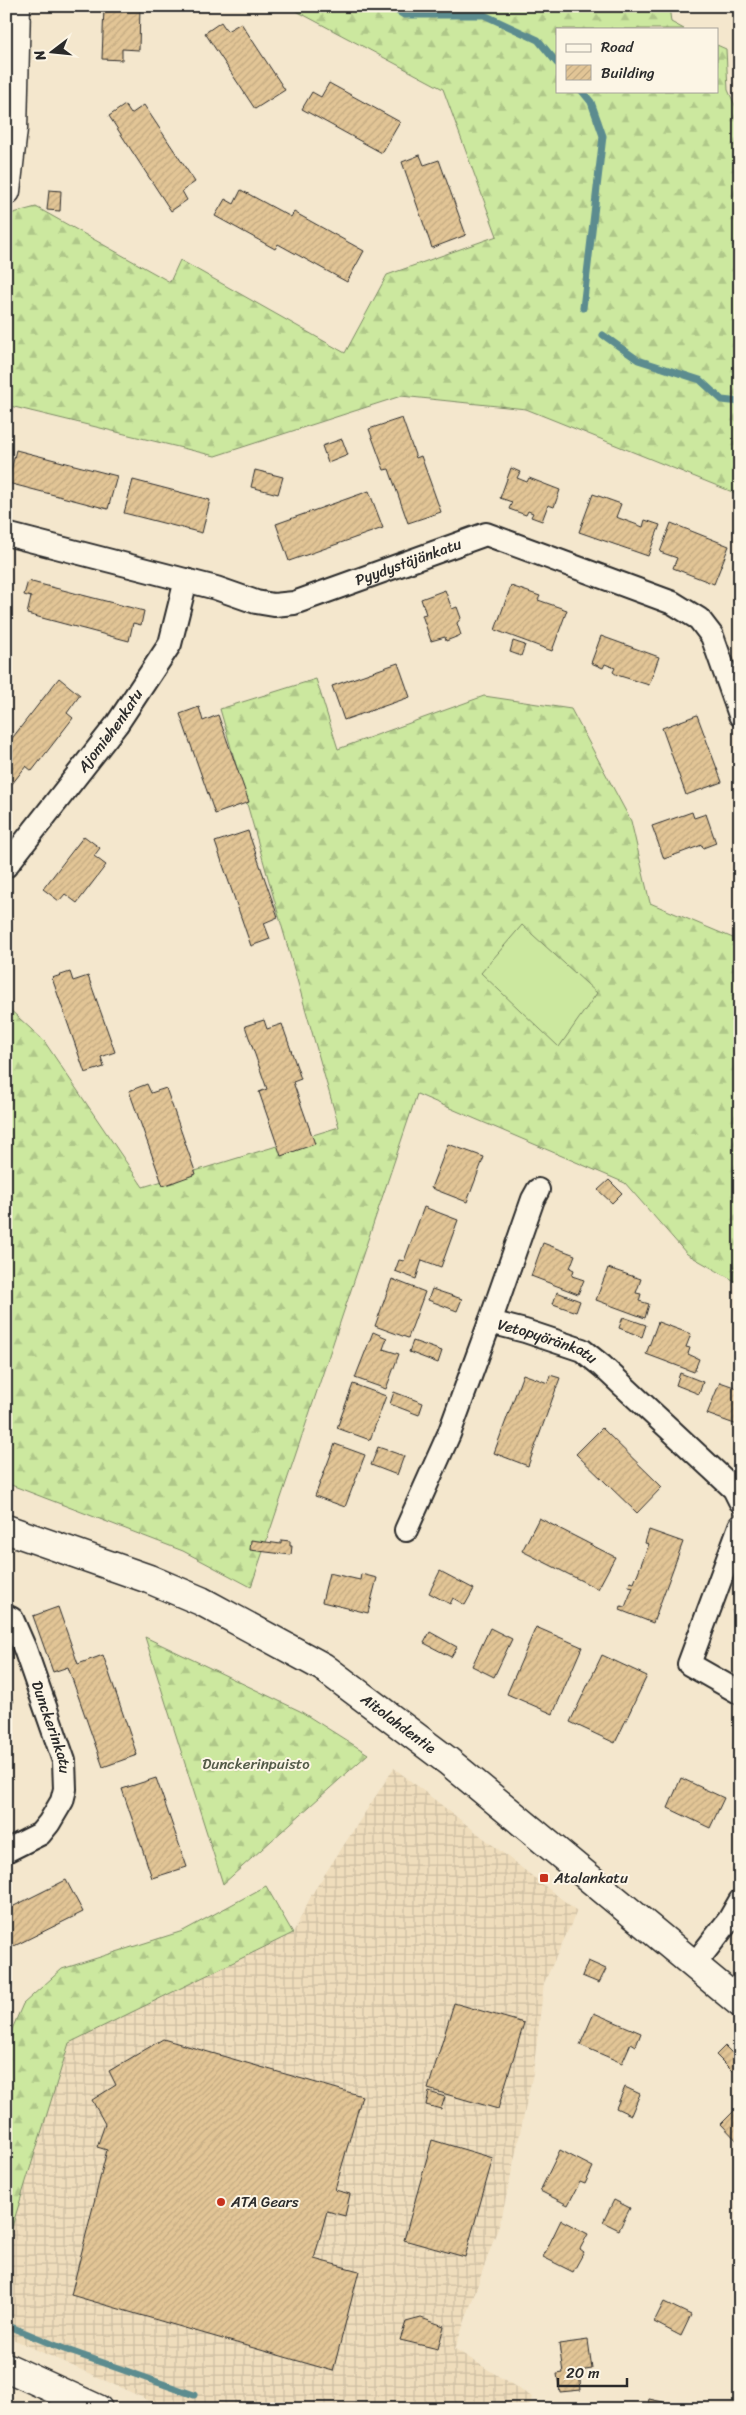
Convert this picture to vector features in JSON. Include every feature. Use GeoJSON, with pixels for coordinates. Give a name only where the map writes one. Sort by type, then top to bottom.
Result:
{"type":"FeatureCollection","features":[{"type":"Feature","properties":{"kind":"main road"},"geometry":{"type":"LineString","coordinates":[[6,190],[12,129],[16,6]]}},
{"type":"Feature","properties":{"kind":"main road","name":"Aitolahdentie"},"geometry":{"type":"LineString","coordinates":[[6,1529],[149,1579],[201,1601],[323,1667],[448,1761],[740,2003]]}},
{"type":"Feature","properties":{"kind":"main road"},"geometry":{"type":"LineString","coordinates":[[6,2366],[98,2409]]}},
{"type":"Feature","properties":{"kind":"street","name":"Pyydystäjänkatu"},"geometry":{"type":"LineString","coordinates":[[6,534],[186,580],[256,602],[274,605],[294,603],[486,534],[672,603],[699,619],[712,636],[740,715]]}},
{"type":"Feature","properties":{"kind":"street","name":"Ajomiehenkatu"},"geometry":{"type":"LineString","coordinates":[[6,866],[117,724],[170,644],[186,580]]}},
{"type":"Feature","properties":{"kind":"street"},"geometry":{"type":"LineString","coordinates":[[490,1322],[533,1199],[538,1190]]}},
{"type":"Feature","properties":{"kind":"street","name":"Vetopyöränkatu"},"geometry":{"type":"LineString","coordinates":[[406,1530],[449,1434],[490,1322],[525,1330],[582,1350],[602,1366],[734,1490],[740,1501]]}},
{"type":"Feature","properties":{"kind":"street"},"geometry":{"type":"LineString","coordinates":[[740,1526],[689,1664],[740,1693]]}},
{"type":"Feature","properties":{"kind":"street","name":"Dunckerinkatu"},"geometry":{"type":"LineString","coordinates":[[6,1616],[12,1619],[25,1649],[58,1742],[64,1761],[65,1789],[62,1801],[40,1834],[6,1850]]}},
{"type":"Feature","properties":{"kind":"street"},"geometry":{"type":"LineString","coordinates":[[694,1965],[729,1920],[740,1901]]}},
{"type":"Feature","properties":{"kind":"shaded area"},"geometry":{"type":"Polygon","coordinates":[[[394,1768],[577,1911],[544,1983],[533,2073],[502,2216],[455,2349],[532,2397],[528,2409],[168,2409],[6,2336],[6,2246],[69,2042],[293,1933],[312,1894],[394,1768]]]}},
{"type":"Feature","properties":{"kind":"green space"},"geometry":{"type":"Polygon","coordinates":[[[287,6],[669,6],[671,22],[682,28],[556,28],[556,92],[718,92],[718,45],[726,49],[728,90],[740,116],[740,495],[526,409],[401,396],[215,456],[6,405],[6,215],[36,207],[170,282],[180,260],[345,353],[387,275],[497,236],[443,89],[287,6]]]}},
{"type":"Feature","properties":{"kind":"green space"},"geometry":{"type":"Polygon","coordinates":[[[316,679],[338,749],[484,696],[571,709],[631,821],[650,903],[740,941],[740,1284],[687,1254],[625,1183],[417,1094],[251,1587],[183,1551],[6,1483],[6,1352],[9,1346],[6,1344],[6,1006],[44,1041],[143,1187],[339,1127],[220,709],[316,679]]]}},
{"type":"Feature","properties":{"kind":"green space"},"geometry":{"type":"Polygon","coordinates":[[[522,925],[597,993],[559,1047],[481,973],[522,925]]]}},
{"type":"Feature","properties":{"kind":"green space","name":"Dunckerinpuisto"},"geometry":{"type":"Polygon","coordinates":[[[145,1637],[300,1711],[368,1754],[223,1884],[145,1637]]]}},
{"type":"Feature","properties":{"kind":"green space"},"geometry":{"type":"Polygon","coordinates":[[[266,1886],[293,1933],[69,2043],[6,2246],[6,2043],[23,2004],[62,1969],[183,1931],[266,1886]]]}},
{"type":"Feature","properties":{"kind":"building"},"geometry":{"type":"Polygon","coordinates":[[[104,6],[140,6],[139,50],[122,49],[122,60],[102,59],[104,6]]]}},
{"type":"Feature","properties":{"kind":"building"},"geometry":{"type":"Polygon","coordinates":[[[221,22],[227,31],[241,23],[285,90],[255,109],[205,33],[221,22]]]}},
{"type":"Feature","properties":{"kind":"building"},"geometry":{"type":"Polygon","coordinates":[[[329,83],[400,122],[382,153],[302,109],[312,92],[321,97],[329,83]]]}},
{"type":"Feature","properties":{"kind":"building"},"geometry":{"type":"Polygon","coordinates":[[[125,105],[131,114],[144,105],[195,182],[182,191],[187,200],[171,211],[109,116],[125,105]]]}},
{"type":"Feature","properties":{"kind":"building"},"geometry":{"type":"Polygon","coordinates":[[[420,155],[424,165],[439,160],[466,235],[432,248],[402,162],[420,155]]]}},
{"type":"Feature","properties":{"kind":"building"},"geometry":{"type":"Polygon","coordinates":[[[49,190],[61,191],[60,211],[47,210],[49,190]]]}},
{"type":"Feature","properties":{"kind":"building"},"geometry":{"type":"Polygon","coordinates":[[[241,190],[291,217],[294,212],[364,251],[347,282],[278,244],[275,249],[215,216],[225,199],[234,204],[241,190]]]}},
{"type":"Feature","properties":{"kind":"building"},"geometry":{"type":"Polygon","coordinates":[[[402,418],[416,458],[421,456],[441,512],[408,523],[389,469],[384,470],[369,429],[402,418]]]}},
{"type":"Feature","properties":{"kind":"building"},"geometry":{"type":"Polygon","coordinates":[[[342,439],[348,455],[328,463],[322,446],[342,439]]]}},
{"type":"Feature","properties":{"kind":"building"},"geometry":{"type":"Polygon","coordinates":[[[16,450],[117,476],[108,509],[8,483],[16,450]]]}},
{"type":"Feature","properties":{"kind":"building"},"geometry":{"type":"Polygon","coordinates":[[[511,468],[520,472],[517,478],[527,482],[529,478],[560,490],[554,507],[548,505],[542,521],[531,517],[533,513],[528,511],[526,515],[509,509],[512,502],[500,498],[511,468]]]}},
{"type":"Feature","properties":{"kind":"building"},"geometry":{"type":"Polygon","coordinates":[[[255,470],[283,477],[278,494],[251,487],[255,470]]]}},
{"type":"Feature","properties":{"kind":"building"},"geometry":{"type":"Polygon","coordinates":[[[133,480],[210,500],[202,533],[124,513],[133,480]]]}},
{"type":"Feature","properties":{"kind":"building"},"geometry":{"type":"Polygon","coordinates":[[[369,491],[383,528],[289,561],[276,524],[369,491]]]}},
{"type":"Feature","properties":{"kind":"building"},"geometry":{"type":"Polygon","coordinates":[[[593,494],[621,504],[616,517],[643,527],[645,520],[660,525],[648,556],[579,532],[593,494]]]}},
{"type":"Feature","properties":{"kind":"building"},"geometry":{"type":"Polygon","coordinates":[[[671,523],[729,546],[714,584],[673,568],[677,558],[660,552],[671,523]]]}},
{"type":"Feature","properties":{"kind":"building"},"geometry":{"type":"Polygon","coordinates":[[[28,581],[144,611],[141,625],[133,623],[129,641],[27,614],[31,597],[24,595],[28,581]]]}},
{"type":"Feature","properties":{"kind":"building"},"geometry":{"type":"Polygon","coordinates":[[[511,586],[540,596],[538,600],[567,610],[552,651],[495,630],[511,586]]]}},
{"type":"Feature","properties":{"kind":"building"},"geometry":{"type":"Polygon","coordinates":[[[445,590],[452,609],[457,607],[461,618],[457,623],[461,635],[446,641],[445,637],[431,641],[422,615],[426,614],[421,599],[445,590]]]}},
{"type":"Feature","properties":{"kind":"building"},"geometry":{"type":"Polygon","coordinates":[[[601,636],[659,657],[649,685],[617,675],[613,672],[615,668],[605,664],[603,668],[591,663],[601,636]]]}},
{"type":"Feature","properties":{"kind":"building"},"geometry":{"type":"Polygon","coordinates":[[[513,641],[525,645],[521,656],[510,652],[513,641]]]}},
{"type":"Feature","properties":{"kind":"building"},"geometry":{"type":"Polygon","coordinates":[[[398,663],[410,697],[344,720],[332,686],[398,663]]]}},
{"type":"Feature","properties":{"kind":"building"},"geometry":{"type":"Polygon","coordinates":[[[59,678],[80,695],[67,713],[73,718],[32,771],[26,766],[12,784],[6,780],[6,746],[59,678]]]}},
{"type":"Feature","properties":{"kind":"building"},"geometry":{"type":"Polygon","coordinates":[[[199,707],[203,721],[218,715],[249,802],[215,814],[180,714],[199,707]]]}},
{"type":"Feature","properties":{"kind":"building"},"geometry":{"type":"Polygon","coordinates":[[[697,715],[722,782],[686,795],[662,728],[697,715]]]}},
{"type":"Feature","properties":{"kind":"building"},"geometry":{"type":"Polygon","coordinates":[[[692,812],[694,818],[706,814],[716,843],[703,848],[702,845],[664,859],[652,826],[692,812]]]}},
{"type":"Feature","properties":{"kind":"building"},"geometry":{"type":"Polygon","coordinates":[[[248,831],[278,917],[264,923],[270,939],[251,946],[215,842],[248,831]]]}},
{"type":"Feature","properties":{"kind":"building"},"geometry":{"type":"Polygon","coordinates":[[[84,836],[100,848],[94,856],[106,865],[77,903],[65,894],[59,901],[43,889],[84,836]]]}},
{"type":"Feature","properties":{"kind":"building"},"geometry":{"type":"Polygon","coordinates":[[[70,972],[73,981],[88,976],[115,1052],[101,1057],[104,1067],[85,1073],[52,978],[70,972]]]}},
{"type":"Feature","properties":{"kind":"building"},"geometry":{"type":"Polygon","coordinates":[[[264,1020],[267,1029],[282,1024],[301,1079],[293,1082],[315,1144],[281,1156],[259,1092],[267,1089],[245,1026],[264,1020]]]}},
{"type":"Feature","properties":{"kind":"building"},"geometry":{"type":"Polygon","coordinates":[[[147,1084],[151,1093],[166,1088],[196,1174],[163,1186],[129,1091],[147,1084]]]}},
{"type":"Feature","properties":{"kind":"building"},"geometry":{"type":"Polygon","coordinates":[[[448,1144],[484,1157],[467,1202],[431,1188],[448,1144]]]}},
{"type":"Feature","properties":{"kind":"building"},"geometry":{"type":"Polygon","coordinates":[[[609,1180],[622,1193],[612,1203],[598,1190],[609,1180]]]}},
{"type":"Feature","properties":{"kind":"building"},"geometry":{"type":"Polygon","coordinates":[[[424,1207],[458,1220],[441,1267],[422,1260],[416,1279],[395,1271],[399,1260],[404,1261],[424,1207]]]}},
{"type":"Feature","properties":{"kind":"building"},"geometry":{"type":"Polygon","coordinates":[[[543,1243],[575,1255],[570,1268],[574,1270],[572,1276],[584,1280],[578,1294],[531,1276],[543,1243]]]}},
{"type":"Feature","properties":{"kind":"building"},"geometry":{"type":"Polygon","coordinates":[[[608,1268],[641,1279],[636,1293],[641,1294],[639,1301],[649,1304],[645,1318],[596,1300],[608,1268]]]}},
{"type":"Feature","properties":{"kind":"building"},"geometry":{"type":"Polygon","coordinates":[[[392,1279],[425,1292],[408,1338],[375,1326],[392,1279]]]}},
{"type":"Feature","properties":{"kind":"building"},"geometry":{"type":"Polygon","coordinates":[[[432,1289],[462,1299],[457,1311],[428,1300],[432,1289]]]}},
{"type":"Feature","properties":{"kind":"building"},"geometry":{"type":"Polygon","coordinates":[[[557,1292],[580,1301],[576,1312],[553,1304],[557,1292]]]}},
{"type":"Feature","properties":{"kind":"building"},"geometry":{"type":"Polygon","coordinates":[[[623,1317],[646,1325],[642,1337],[619,1328],[623,1317]]]}},
{"type":"Feature","properties":{"kind":"building"},"geometry":{"type":"Polygon","coordinates":[[[658,1322],[691,1334],[686,1347],[690,1348],[688,1354],[699,1359],[694,1372],[646,1354],[658,1322]]]}},
{"type":"Feature","properties":{"kind":"building"},"geometry":{"type":"Polygon","coordinates":[[[373,1332],[387,1338],[383,1349],[399,1354],[386,1389],[355,1378],[373,1332]]]}},
{"type":"Feature","properties":{"kind":"building"},"geometry":{"type":"Polygon","coordinates":[[[413,1341],[442,1351],[438,1363],[409,1352],[413,1341]]]}},
{"type":"Feature","properties":{"kind":"building"},"geometry":{"type":"Polygon","coordinates":[[[680,1373],[703,1382],[699,1394],[676,1385],[680,1373]]]}},
{"type":"Feature","properties":{"kind":"building"},"geometry":{"type":"Polygon","coordinates":[[[523,1374],[548,1383],[550,1375],[560,1378],[528,1466],[494,1453],[523,1374]]]}},
{"type":"Feature","properties":{"kind":"building"},"geometry":{"type":"Polygon","coordinates":[[[720,1382],[740,1389],[740,1426],[707,1414],[720,1382]]]}},
{"type":"Feature","properties":{"kind":"building"},"geometry":{"type":"Polygon","coordinates":[[[353,1384],[386,1396],[370,1440],[337,1428],[353,1384]]]}},
{"type":"Feature","properties":{"kind":"building"},"geometry":{"type":"Polygon","coordinates":[[[394,1392],[423,1403],[419,1415],[390,1404],[394,1392]]]}},
{"type":"Feature","properties":{"kind":"building"},"geometry":{"type":"Polygon","coordinates":[[[602,1428],[662,1487],[637,1513],[576,1454],[602,1428]]]}},
{"type":"Feature","properties":{"kind":"building"},"geometry":{"type":"Polygon","coordinates":[[[740,1433],[740,1446],[734,1444],[740,1433]]]}},
{"type":"Feature","properties":{"kind":"building"},"geometry":{"type":"Polygon","coordinates":[[[335,1444],[365,1455],[345,1507],[315,1496],[335,1444]]]}},
{"type":"Feature","properties":{"kind":"building"},"geometry":{"type":"Polygon","coordinates":[[[378,1447],[404,1456],[397,1475],[371,1465],[378,1447]]]}},
{"type":"Feature","properties":{"kind":"building"},"geometry":{"type":"Polygon","coordinates":[[[539,1518],[615,1557],[598,1589],[522,1551],[539,1518]]]}},
{"type":"Feature","properties":{"kind":"building"},"geometry":{"type":"Polygon","coordinates":[[[649,1530],[683,1542],[653,1623],[620,1610],[621,1606],[625,1607],[633,1587],[629,1586],[630,1582],[634,1583],[649,1544],[645,1543],[649,1530]]]}},
{"type":"Feature","properties":{"kind":"building"},"geometry":{"type":"Polygon","coordinates":[[[251,1540],[281,1544],[281,1540],[290,1541],[290,1546],[292,1546],[291,1555],[250,1550],[251,1540]]]}},
{"type":"Feature","properties":{"kind":"building"},"geometry":{"type":"Polygon","coordinates":[[[440,1571],[474,1589],[465,1605],[453,1598],[450,1604],[429,1593],[440,1571]]]}},
{"type":"Feature","properties":{"kind":"building"},"geometry":{"type":"Polygon","coordinates":[[[329,1573],[360,1580],[361,1574],[377,1578],[368,1613],[322,1602],[329,1573]]]}},
{"type":"Feature","properties":{"kind":"building"},"geometry":{"type":"Polygon","coordinates":[[[58,1607],[78,1664],[103,1655],[137,1755],[103,1767],[68,1667],[53,1672],[33,1616],[58,1607]]]}},
{"type":"Feature","properties":{"kind":"building"},"geometry":{"type":"Polygon","coordinates":[[[740,1607],[740,1632],[732,1610],[740,1607]]]}},
{"type":"Feature","properties":{"kind":"building"},"geometry":{"type":"Polygon","coordinates":[[[536,1627],[582,1647],[553,1714],[507,1694],[536,1627]]]}},
{"type":"Feature","properties":{"kind":"building"},"geometry":{"type":"Polygon","coordinates":[[[490,1628],[512,1639],[494,1677],[472,1666],[490,1628]]]}},
{"type":"Feature","properties":{"kind":"building"},"geometry":{"type":"Polygon","coordinates":[[[430,1632],[457,1647],[451,1657],[424,1643],[430,1632]]]}},
{"type":"Feature","properties":{"kind":"building"},"geometry":{"type":"Polygon","coordinates":[[[602,1655],[647,1676],[615,1743],[570,1722],[602,1655]]]}},
{"type":"Feature","properties":{"kind":"building"},"geometry":{"type":"Polygon","coordinates":[[[6,1696],[14,1701],[6,1711],[6,1696]]]}},
{"type":"Feature","properties":{"kind":"building"},"geometry":{"type":"Polygon","coordinates":[[[156,1778],[187,1867],[152,1878],[122,1789],[156,1778]]]}},
{"type":"Feature","properties":{"kind":"building"},"geometry":{"type":"Polygon","coordinates":[[[681,1778],[724,1798],[710,1828],[668,1808],[681,1778]]]}},
{"type":"Feature","properties":{"kind":"building"},"geometry":{"type":"Polygon","coordinates":[[[66,1880],[83,1912],[6,1950],[6,1910],[66,1880]]]}},
{"type":"Feature","properties":{"kind":"building"},"geometry":{"type":"Polygon","coordinates":[[[588,1961],[606,1969],[599,1983],[582,1976],[588,1961]]]}},
{"type":"Feature","properties":{"kind":"building"},"geometry":{"type":"Polygon","coordinates":[[[454,2003],[524,2023],[498,2109],[428,2089],[454,2003]]]}},
{"type":"Feature","properties":{"kind":"building"},"geometry":{"type":"Polygon","coordinates":[[[594,2013],[641,2033],[636,2046],[631,2043],[622,2063],[580,2045],[594,2013]]]}},
{"type":"Feature","properties":{"kind":"building","name":"ATA Gears"},"geometry":{"type":"Polygon","coordinates":[[[163,2039],[362,2096],[335,2190],[350,2194],[345,2216],[327,2211],[314,2259],[359,2271],[333,2371],[71,2295],[107,2150],[97,2147],[105,2124],[92,2100],[116,2085],[109,2071],[163,2039]]]}},
{"type":"Feature","properties":{"kind":"building"},"geometry":{"type":"Polygon","coordinates":[[[725,2046],[740,2061],[740,2064],[732,2071],[716,2055],[725,2046]]]}},
{"type":"Feature","properties":{"kind":"building"},"geometry":{"type":"Polygon","coordinates":[[[625,2087],[640,2094],[631,2115],[616,2108],[625,2087]]]}},
{"type":"Feature","properties":{"kind":"building"},"geometry":{"type":"Polygon","coordinates":[[[429,2092],[445,2097],[441,2109],[426,2105],[429,2092]]]}},
{"type":"Feature","properties":{"kind":"building"},"geometry":{"type":"Polygon","coordinates":[[[737,2108],[740,2111],[740,2144],[721,2124],[737,2108]]]}},
{"type":"Feature","properties":{"kind":"building"},"geometry":{"type":"Polygon","coordinates":[[[432,2140],[493,2158],[465,2257],[404,2240],[432,2140]]]}},
{"type":"Feature","properties":{"kind":"building"},"geometry":{"type":"Polygon","coordinates":[[[560,2150],[593,2167],[585,2184],[580,2182],[568,2205],[540,2191],[560,2150]]]}},
{"type":"Feature","properties":{"kind":"building"},"geometry":{"type":"Polygon","coordinates":[[[614,2200],[630,2208],[619,2230],[603,2222],[614,2200]]]}},
{"type":"Feature","properties":{"kind":"building"},"geometry":{"type":"Polygon","coordinates":[[[561,2220],[588,2234],[580,2249],[584,2252],[573,2272],[543,2257],[561,2220]]]}},
{"type":"Feature","properties":{"kind":"building"},"geometry":{"type":"Polygon","coordinates":[[[664,2302],[691,2315],[681,2336],[654,2322],[664,2302]]]}},
{"type":"Feature","properties":{"kind":"building"},"geometry":{"type":"Polygon","coordinates":[[[421,2318],[444,2326],[438,2349],[400,2340],[406,2322],[421,2318]]]}},
{"type":"Feature","properties":{"kind":"building"},"geometry":{"type":"Polygon","coordinates":[[[588,2340],[592,2369],[579,2371],[581,2390],[560,2392],[557,2374],[563,2373],[559,2344],[588,2340]]]}},
{"type":"Feature","properties":{"kind":"building"},"geometry":{"type":"Polygon","coordinates":[[[649,2399],[663,2402],[661,2409],[647,2409],[649,2399]]]}},
{"type":"Feature","properties":{"kind":"waterway"},"geometry":{"type":"LineString","coordinates":[[389,6],[404,15],[484,15],[538,40],[556,62]]}},
{"type":"Feature","properties":{"kind":"waterway"},"geometry":{"type":"LineString","coordinates":[[583,92],[591,102],[603,136],[583,308]]}},
{"type":"Feature","properties":{"kind":"waterway"},"geometry":{"type":"LineString","coordinates":[[603,335],[638,360],[700,380],[722,400],[740,402]]}},
{"type":"Feature","properties":{"kind":"waterway"},"geometry":{"type":"LineString","coordinates":[[6,2325],[64,2349],[194,2395]]}},
{"type":"Feature","properties":{"kind":"place","name":"Atalankatu"},"geometry":{"type":"Point","coordinates":[544,1878]}},
{"type":"Feature","properties":{"kind":"place","name":"ATA Gears"},"geometry":{"type":"Point","coordinates":[221,2202]}}]}
